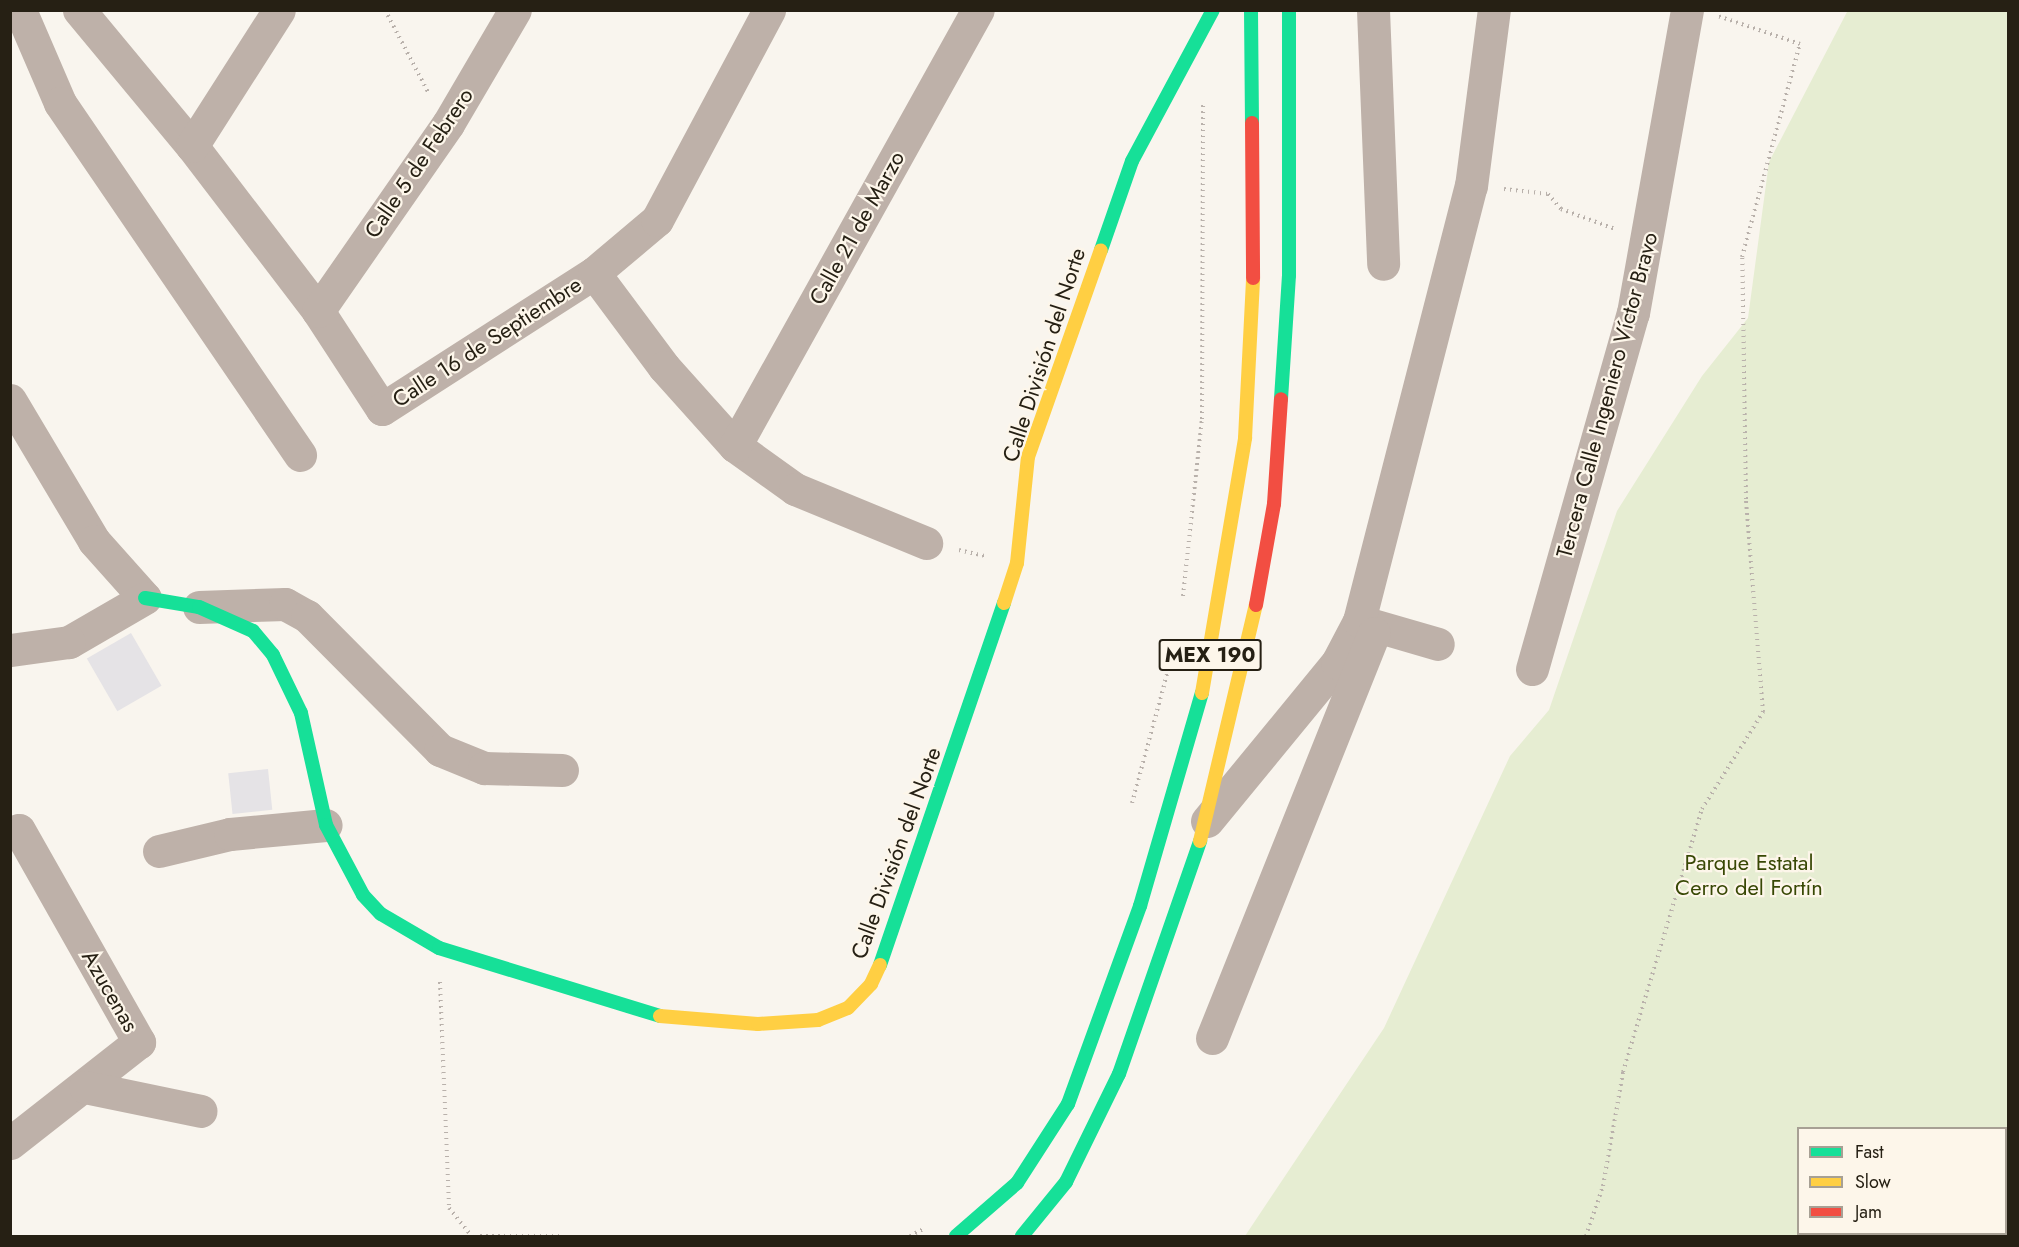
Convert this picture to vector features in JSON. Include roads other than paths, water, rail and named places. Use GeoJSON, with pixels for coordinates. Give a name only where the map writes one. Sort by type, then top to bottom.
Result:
{"type":"FeatureCollection","features":[{"type":"Feature","properties":{"kind":"main road","name":"Calle División del Norte"},"geometry":{"type":"LineString","coordinates":[[145,598],[200,607],[253,631],[273,655],[301,713],[326,825],[363,895],[381,914],[439,948],[657,1016],[758,1024],[818,1020],[848,1008],[871,984],[888,947],[1017,563],[1029,457],[1132,161],[1213,10]]}},
{"type":"Feature","properties":{"kind":"main road","name":"MEX 190"},"geometry":{"type":"LineString","coordinates":[[956,1236],[1017,1183],[1068,1104],[1140,906],[1206,680],[1245,438],[1253,312],[1251,10]]}},
{"type":"Feature","properties":{"kind":"main road","name":"MEX 190"},"geometry":{"type":"LineString","coordinates":[[1022,1236],[1066,1182],[1119,1074],[1207,821],[1241,685],[1274,504],[1289,275],[1289,10]]}},
{"type":"Feature","properties":{"kind":"street"},"geometry":{"type":"LineString","coordinates":[[20,10],[60,103],[300,455]]}},
{"type":"Feature","properties":{"kind":"street","name":"Calle 16 de Septiembre"},"geometry":{"type":"LineString","coordinates":[[79,10],[192,146],[318,311],[382,409],[594,273],[657,220],[769,10]]}},
{"type":"Feature","properties":{"kind":"street"},"geometry":{"type":"LineString","coordinates":[[192,146],[279,10]]}},
{"type":"Feature","properties":{"kind":"street","name":"Calle 5 de Febrero"},"geometry":{"type":"LineString","coordinates":[[318,311],[448,124],[515,10]]}},
{"type":"Feature","properties":{"kind":"street","name":"Calle 21 de Marzo"},"geometry":{"type":"LineString","coordinates":[[735,447],[978,10]]}},
{"type":"Feature","properties":{"kind":"street"},"geometry":{"type":"LineString","coordinates":[[1372,10],[1383,264]]}},
{"type":"Feature","properties":{"kind":"street"},"geometry":{"type":"LineString","coordinates":[[1212,1038],[1368,624],[1471,186],[1494,10]]}},
{"type":"Feature","properties":{"kind":"street","name":"Tercera Calle Ingeniero Víctor Bravo"},"geometry":{"type":"LineString","coordinates":[[1532,669],[1650,243],[1699,12]]}},
{"type":"Feature","properties":{"kind":"street"},"geometry":{"type":"LineString","coordinates":[[594,273],[664,367],[735,447],[795,489],[926,543]]}},
{"type":"Feature","properties":{"kind":"street"},"geometry":{"type":"LineString","coordinates":[[10,400],[94,541],[145,598],[69,642],[10,650]]}},
{"type":"Feature","properties":{"kind":"street"},"geometry":{"type":"LineString","coordinates":[[200,607],[285,604],[307,616],[440,750],[484,768],[562,771]]}},
{"type":"Feature","properties":{"kind":"street"},"geometry":{"type":"LineString","coordinates":[[1207,821],[1368,624]]}},
{"type":"Feature","properties":{"kind":"street"},"geometry":{"type":"LineString","coordinates":[[1368,624],[1438,644]]}},
{"type":"Feature","properties":{"kind":"street"},"geometry":{"type":"LineString","coordinates":[[159,851],[230,834],[326,825]]}},
{"type":"Feature","properties":{"kind":"street","name":"Azucenas"},"geometry":{"type":"LineString","coordinates":[[10,1143],[140,1042],[14,831]]}},
{"type":"Feature","properties":{"kind":"street"},"geometry":{"type":"LineString","coordinates":[[85,1087],[201,1111]]}},
{"type":"Feature","properties":{"kind":"park label","name":"Parque Estatal Cerro del Fortín"},"geometry":{"type":"Point","coordinates":[1749,874]}}]}
